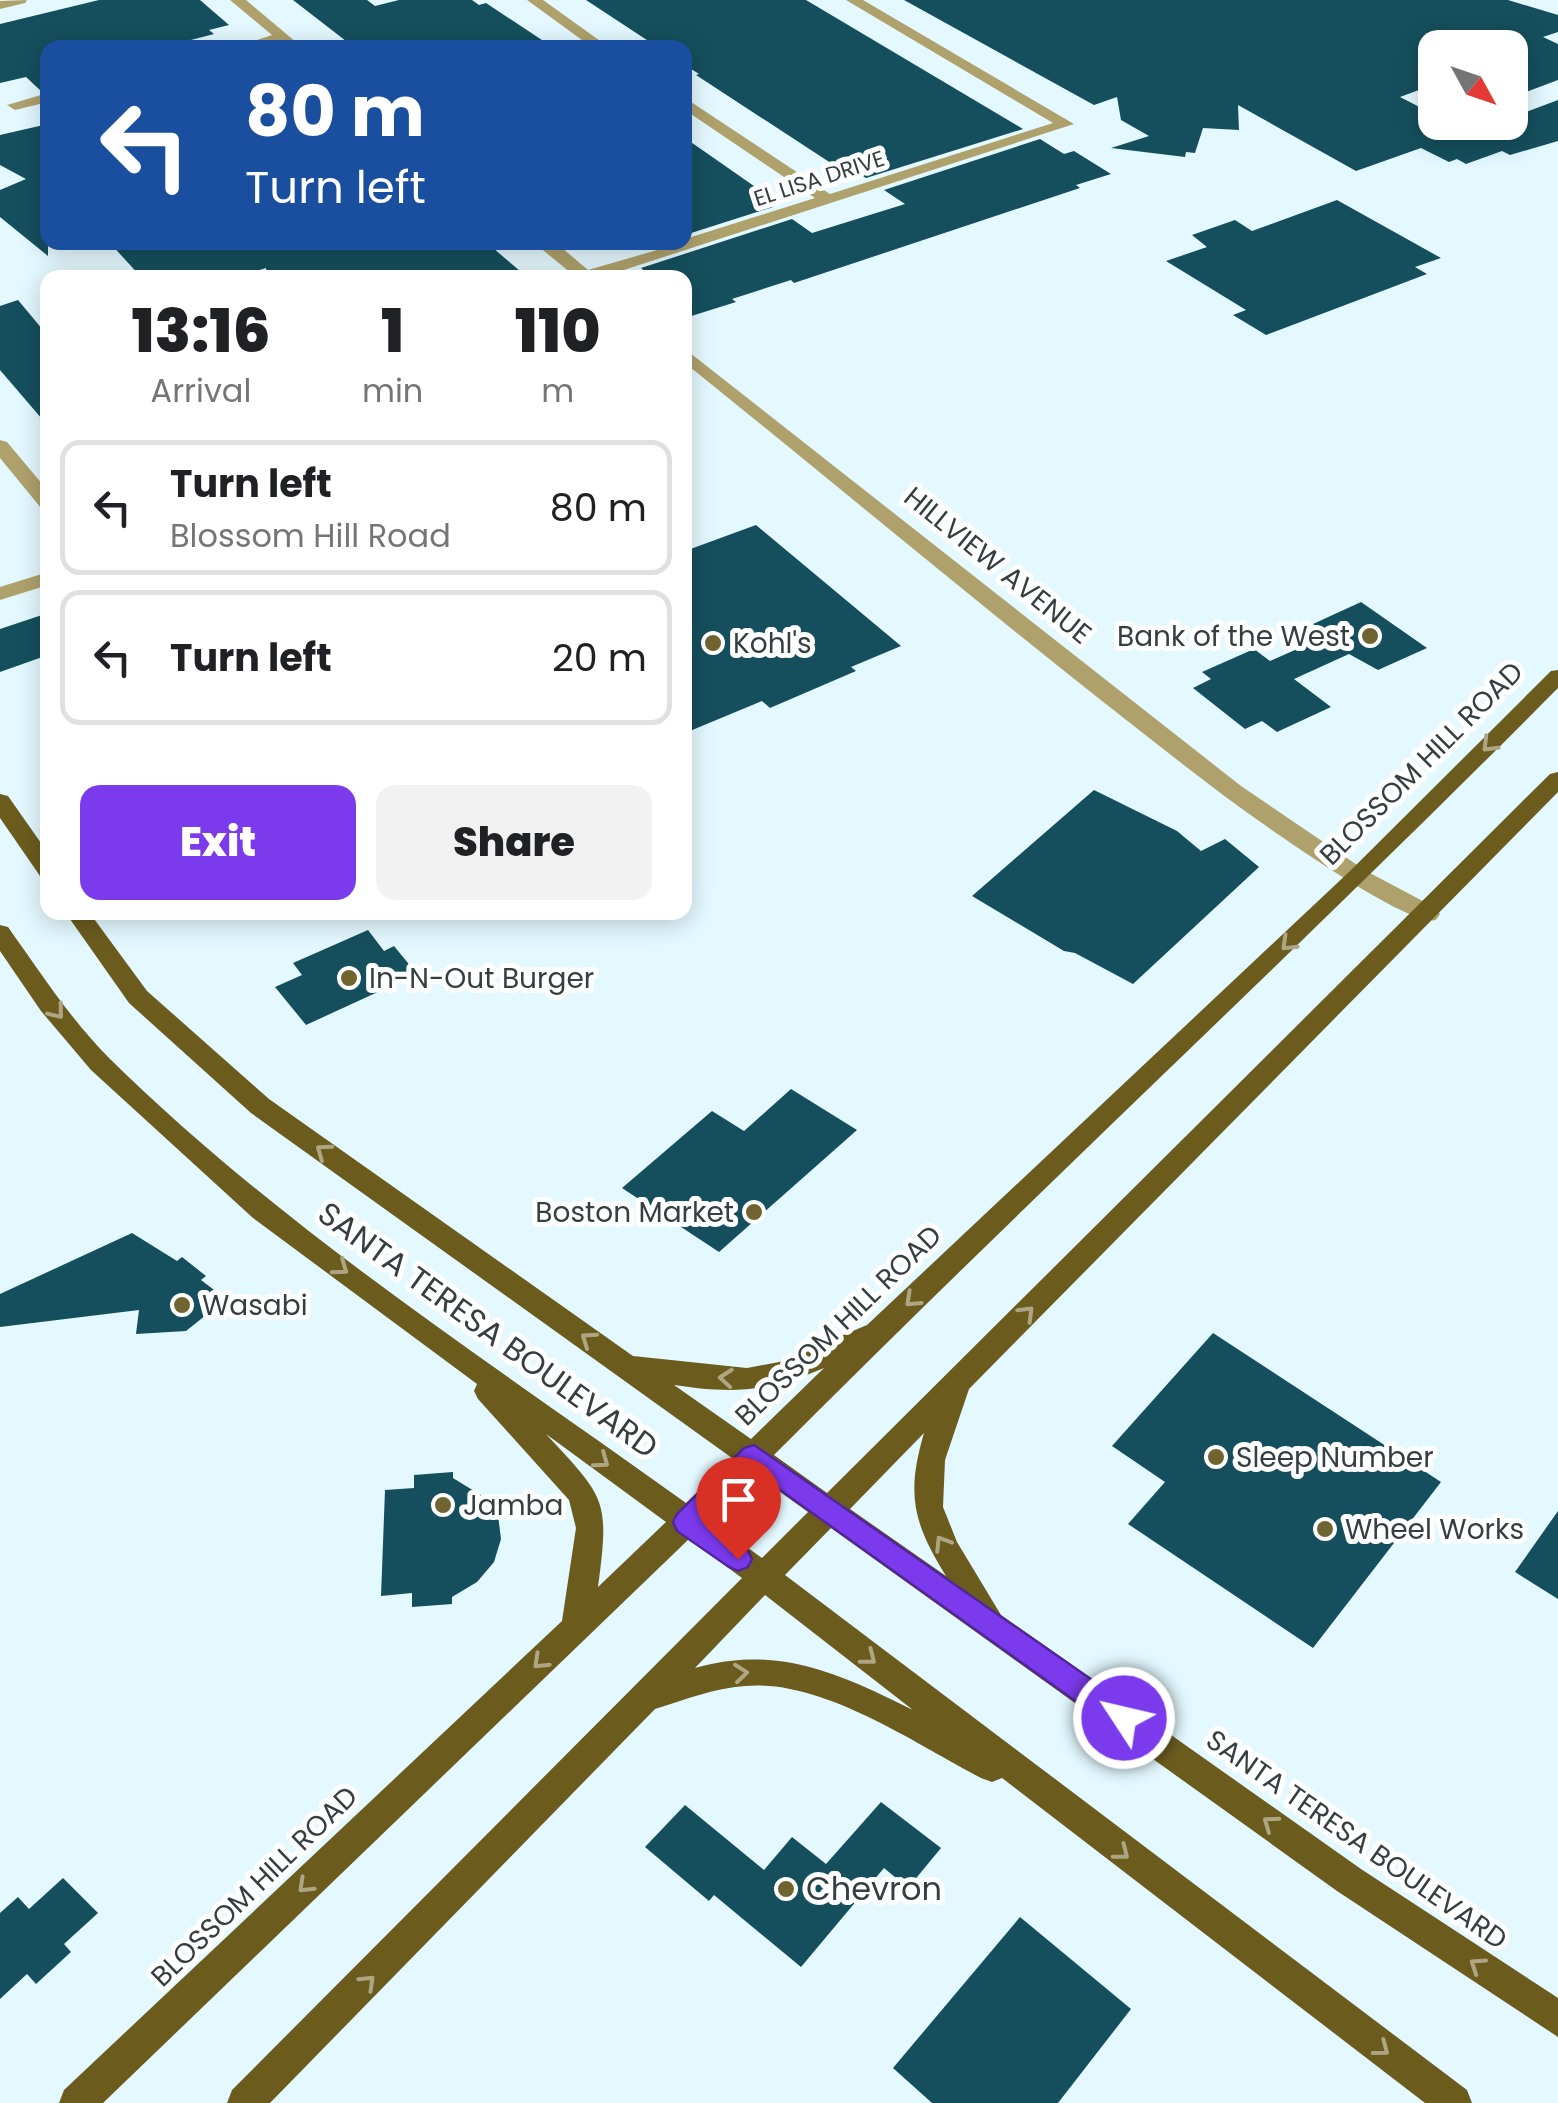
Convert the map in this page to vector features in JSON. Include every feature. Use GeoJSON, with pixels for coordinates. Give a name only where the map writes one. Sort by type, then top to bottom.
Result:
{"type":"FeatureCollection","features":[{"type":"Feature","properties":{"kind":"main road","name":"BLOSSOM HILL ROAD"},"geometry":{"type":"LineString","coordinates":[[77,2103],[1358,876],[1558,676]]}},
{"type":"Feature","properties":{"kind":"main road"},"geometry":{"type":"LineString","coordinates":[[245,2103],[447,1905],[830,1510],[1428,914],[1558,779]]}},
{"type":"Feature","properties":{"kind":"main road"},"geometry":{"type":"LineString","coordinates":[[0,801],[40,859]]}},
{"type":"Feature","properties":{"kind":"main road","name":"SANTA TERESA BOULEVARD"},"geometry":{"type":"LineString","coordinates":[[82,920],[138,997],[260,1106],[1349,1880],[1558,2019]]}},
{"type":"Feature","properties":{"kind":"main road","name":"SANTA TERESA BOULEVARD"},"geometry":{"type":"LineString","coordinates":[[0,933],[50,1004],[100,1064],[262,1211],[764,1577],[1454,2103]]}},
{"type":"Feature","properties":{"kind":"main road"},"geometry":{"type":"LineString","coordinates":[[627,1366],[731,1380],[760,1378],[792,1369],[883,1327]]}},
{"type":"Feature","properties":{"kind":"main road"},"geometry":{"type":"LineString","coordinates":[[447,1346],[583,1494],[590,1528],[577,1626]]}},
{"type":"Feature","properties":{"kind":"main road"},"geometry":{"type":"LineString","coordinates":[[958,1382],[930,1454],[924,1480],[926,1502],[932,1528],[994,1626]]}},
{"type":"Feature","properties":{"kind":"main road"},"geometry":{"type":"LineString","coordinates":[[646,1698],[719,1675],[756,1671],[797,1674],[1045,1794]]}},
{"type":"Feature","properties":{"kind":"street"},"geometry":{"type":"LineString","coordinates":[[0,5],[20,0]]}},
{"type":"Feature","properties":{"kind":"street"},"geometry":{"type":"LineString","coordinates":[[236,0],[286,40]]}},
{"type":"Feature","properties":{"kind":"street"},"geometry":{"type":"LineString","coordinates":[[534,0],[592,40]]}},
{"type":"Feature","properties":{"kind":"street","name":"EL LISA DRIVE"},"geometry":{"type":"LineString","coordinates":[[692,242],[1066,124],[854,0]]}},
{"type":"Feature","properties":{"kind":"street"},"geometry":{"type":"LineString","coordinates":[[271,40],[282,37]]}},
{"type":"Feature","properties":{"kind":"street"},"geometry":{"type":"LineString","coordinates":[[15,105],[40,99]]}},
{"type":"Feature","properties":{"kind":"street"},"geometry":{"type":"LineString","coordinates":[[692,108],[827,198]]}},
{"type":"Feature","properties":{"kind":"street"},"geometry":{"type":"LineString","coordinates":[[554,250],[578,270]]}},
{"type":"Feature","properties":{"kind":"street","name":"EL LISA DRIVE"},"geometry":{"type":"LineString","coordinates":[[608,270],[669,250]]}},
{"type":"Feature","properties":{"kind":"street","name":"HILLVIEW AVENUE"},"geometry":{"type":"LineString","coordinates":[[692,362],[1233,791],[1358,876],[1428,914]]}},
{"type":"Feature","properties":{"kind":"street"},"geometry":{"type":"LineString","coordinates":[[0,446],[40,494]]}},
{"type":"Feature","properties":{"kind":"street"},"geometry":{"type":"LineString","coordinates":[[0,594],[40,581]]}},
{"type":"Feature","properties":{"kind":"building"},"geometry":{"type":"Polygon","coordinates":[[[99,0],[200,0],[229,25],[191,40],[40,40],[40,90],[26,77],[0,83],[0,24],[99,0]]]}},
{"type":"Feature","properties":{"kind":"building"},"geometry":{"type":"Polygon","coordinates":[[[293,0],[367,0],[375,6],[399,0],[472,0],[479,5],[486,3],[542,40],[345,40],[293,0]]]}},
{"type":"Feature","properties":{"kind":"building"},"geometry":{"type":"Polygon","coordinates":[[[586,0],[806,0],[1023,129],[866,178],[851,169],[843,171],[696,75],[699,74],[692,70],[692,40],[647,40],[586,0]]]}},
{"type":"Feature","properties":{"kind":"building"},"geometry":{"type":"Polygon","coordinates":[[[904,0],[1508,0],[1558,15],[1558,32],[1543,37],[1558,44],[1558,80],[1528,91],[1528,30],[1418,30],[1418,90],[1400,97],[1418,106],[1418,140],[1528,140],[1528,111],[1558,100],[1558,141],[1510,155],[1502,151],[1466,164],[1457,159],[1449,162],[1421,148],[1356,171],[1238,105],[1239,130],[1203,128],[1195,153],[1186,152],[1185,157],[1111,148],[1149,136],[1121,120],[1117,97],[1094,105],[904,0]]]}},
{"type":"Feature","properties":{"kind":"building"},"geometry":{"type":"Polygon","coordinates":[[[40,126],[40,250],[0,217],[0,190],[26,179],[0,165],[0,135],[40,126]]]}},
{"type":"Feature","properties":{"kind":"building"},"geometry":{"type":"Polygon","coordinates":[[[1040,139],[1064,154],[1074,151],[1111,174],[1076,185],[1080,188],[794,283],[791,280],[732,299],[736,302],[692,316],[692,270],[641,268],[792,219],[812,233],[905,204],[884,190],[1040,139]]]}},
{"type":"Feature","properties":{"kind":"building"},"geometry":{"type":"Polygon","coordinates":[[[692,143],[764,193],[756,196],[773,207],[692,233],[692,143]]]}},
{"type":"Feature","properties":{"kind":"building"},"geometry":{"type":"Polygon","coordinates":[[[1337,200],[1441,258],[1415,267],[1427,274],[1266,335],[1233,315],[1246,310],[1166,261],[1207,247],[1192,235],[1235,220],[1252,231],[1337,200]]]}},
{"type":"Feature","properties":{"kind":"building"},"geometry":{"type":"Polygon","coordinates":[[[116,250],[495,250],[519,270],[266,268],[135,270],[116,250]]]}},
{"type":"Feature","properties":{"kind":"building"},"geometry":{"type":"Polygon","coordinates":[[[18,300],[40,326],[40,417],[0,370],[0,306],[18,300]]]}},
{"type":"Feature","properties":{"kind":"building"},"geometry":{"type":"Polygon","coordinates":[[[756,525],[901,646],[851,667],[856,671],[770,708],[762,701],[692,730],[692,548],[756,525]]]}},
{"type":"Feature","properties":{"kind":"building"},"geometry":{"type":"Polygon","coordinates":[[[1361,602],[1427,648],[1378,670],[1349,654],[1294,679],[1331,707],[1277,732],[1262,721],[1245,729],[1193,688],[1211,679],[1202,672],[1254,649],[1270,661],[1329,635],[1313,624],[1361,602]]]}},
{"type":"Feature","properties":{"kind":"building"},"geometry":{"type":"Polygon","coordinates":[[[40,616],[40,658],[0,672],[0,629],[40,616]]]}},
{"type":"Feature","properties":{"kind":"building"},"geometry":{"type":"Polygon","coordinates":[[[1094,790],[1177,831],[1201,851],[1225,839],[1259,867],[1133,984],[1064,951],[972,896],[1094,790]]]}},
{"type":"Feature","properties":{"kind":"building","name":"In-N-Out Burger"},"geometry":{"type":"Polygon","coordinates":[[[368,930],[384,951],[394,946],[417,974],[306,1025],[275,987],[302,975],[293,963],[368,930]]]}},
{"type":"Feature","properties":{"kind":"building"},"geometry":{"type":"Polygon","coordinates":[[[791,1089],[857,1130],[719,1252],[622,1188],[712,1111],[744,1131],[791,1089]]]}},
{"type":"Feature","properties":{"kind":"building"},"geometry":{"type":"Polygon","coordinates":[[[132,1233],[177,1261],[182,1257],[206,1276],[201,1280],[226,1299],[186,1331],[136,1334],[139,1310],[0,1327],[0,1294],[132,1233]]]}},
{"type":"Feature","properties":{"kind":"building"},"geometry":{"type":"Polygon","coordinates":[[[1213,1333],[1441,1482],[1313,1648],[1128,1524],[1165,1482],[1112,1446],[1213,1333]]]}},
{"type":"Feature","properties":{"kind":"building"},"geometry":{"type":"Polygon","coordinates":[[[453,1472],[453,1478],[487,1499],[498,1515],[501,1539],[494,1562],[477,1582],[452,1597],[452,1604],[412,1607],[412,1593],[381,1596],[385,1490],[414,1488],[414,1475],[453,1472]]]}},
{"type":"Feature","properties":{"kind":"building"},"geometry":{"type":"Polygon","coordinates":[[[1558,1511],[1558,1599],[1515,1572],[1558,1511]]]}},
{"type":"Feature","properties":{"kind":"building"},"geometry":{"type":"Polygon","coordinates":[[[881,1802],[941,1848],[908,1888],[884,1868],[801,1967],[714,1895],[709,1901],[645,1847],[685,1805],[764,1870],[792,1837],[826,1864],[881,1802]]]}},
{"type":"Feature","properties":{"kind":"building"},"geometry":{"type":"Polygon","coordinates":[[[63,1878],[98,1913],[64,1944],[71,1952],[36,1984],[27,1974],[0,1999],[0,1913],[18,1897],[29,1909],[63,1878]]]}},
{"type":"Feature","properties":{"kind":"building"},"geometry":{"type":"Polygon","coordinates":[[[1020,1917],[1131,2009],[1058,2103],[932,2103],[893,2068],[1020,1917]]]}},
{"type":"Feature","properties":{"kind":"place","name":"Bank of the West"},"geometry":{"type":"Point","coordinates":[1370,636]}},
{"type":"Feature","properties":{"kind":"place","name":"Kohl's"},"geometry":{"type":"Point","coordinates":[713,643]}},
{"type":"Feature","properties":{"kind":"place","name":"In-N-Out Burger"},"geometry":{"type":"Point","coordinates":[349,978]}},
{"type":"Feature","properties":{"kind":"place","name":"Boston Market"},"geometry":{"type":"Point","coordinates":[754,1212]}},
{"type":"Feature","properties":{"kind":"place","name":"Wasabi"},"geometry":{"type":"Point","coordinates":[182,1305]}},
{"type":"Feature","properties":{"kind":"place","name":"Sleep Number"},"geometry":{"type":"Point","coordinates":[1216,1457]}},
{"type":"Feature","properties":{"kind":"place","name":"Jamba"},"geometry":{"type":"Point","coordinates":[443,1505]}},
{"type":"Feature","properties":{"kind":"place","name":"Wheel Works"},"geometry":{"type":"Point","coordinates":[1325,1529]}},
{"type":"Feature","properties":{"kind":"place","name":"Chevron"},"geometry":{"type":"Point","coordinates":[786,1889]}},
{"type":"Feature","properties":{"kind":"route"},"geometry":{"type":"LineString","coordinates":[[738,1559],[687,1522],[754,1456],[1124,1718]]}}]}
